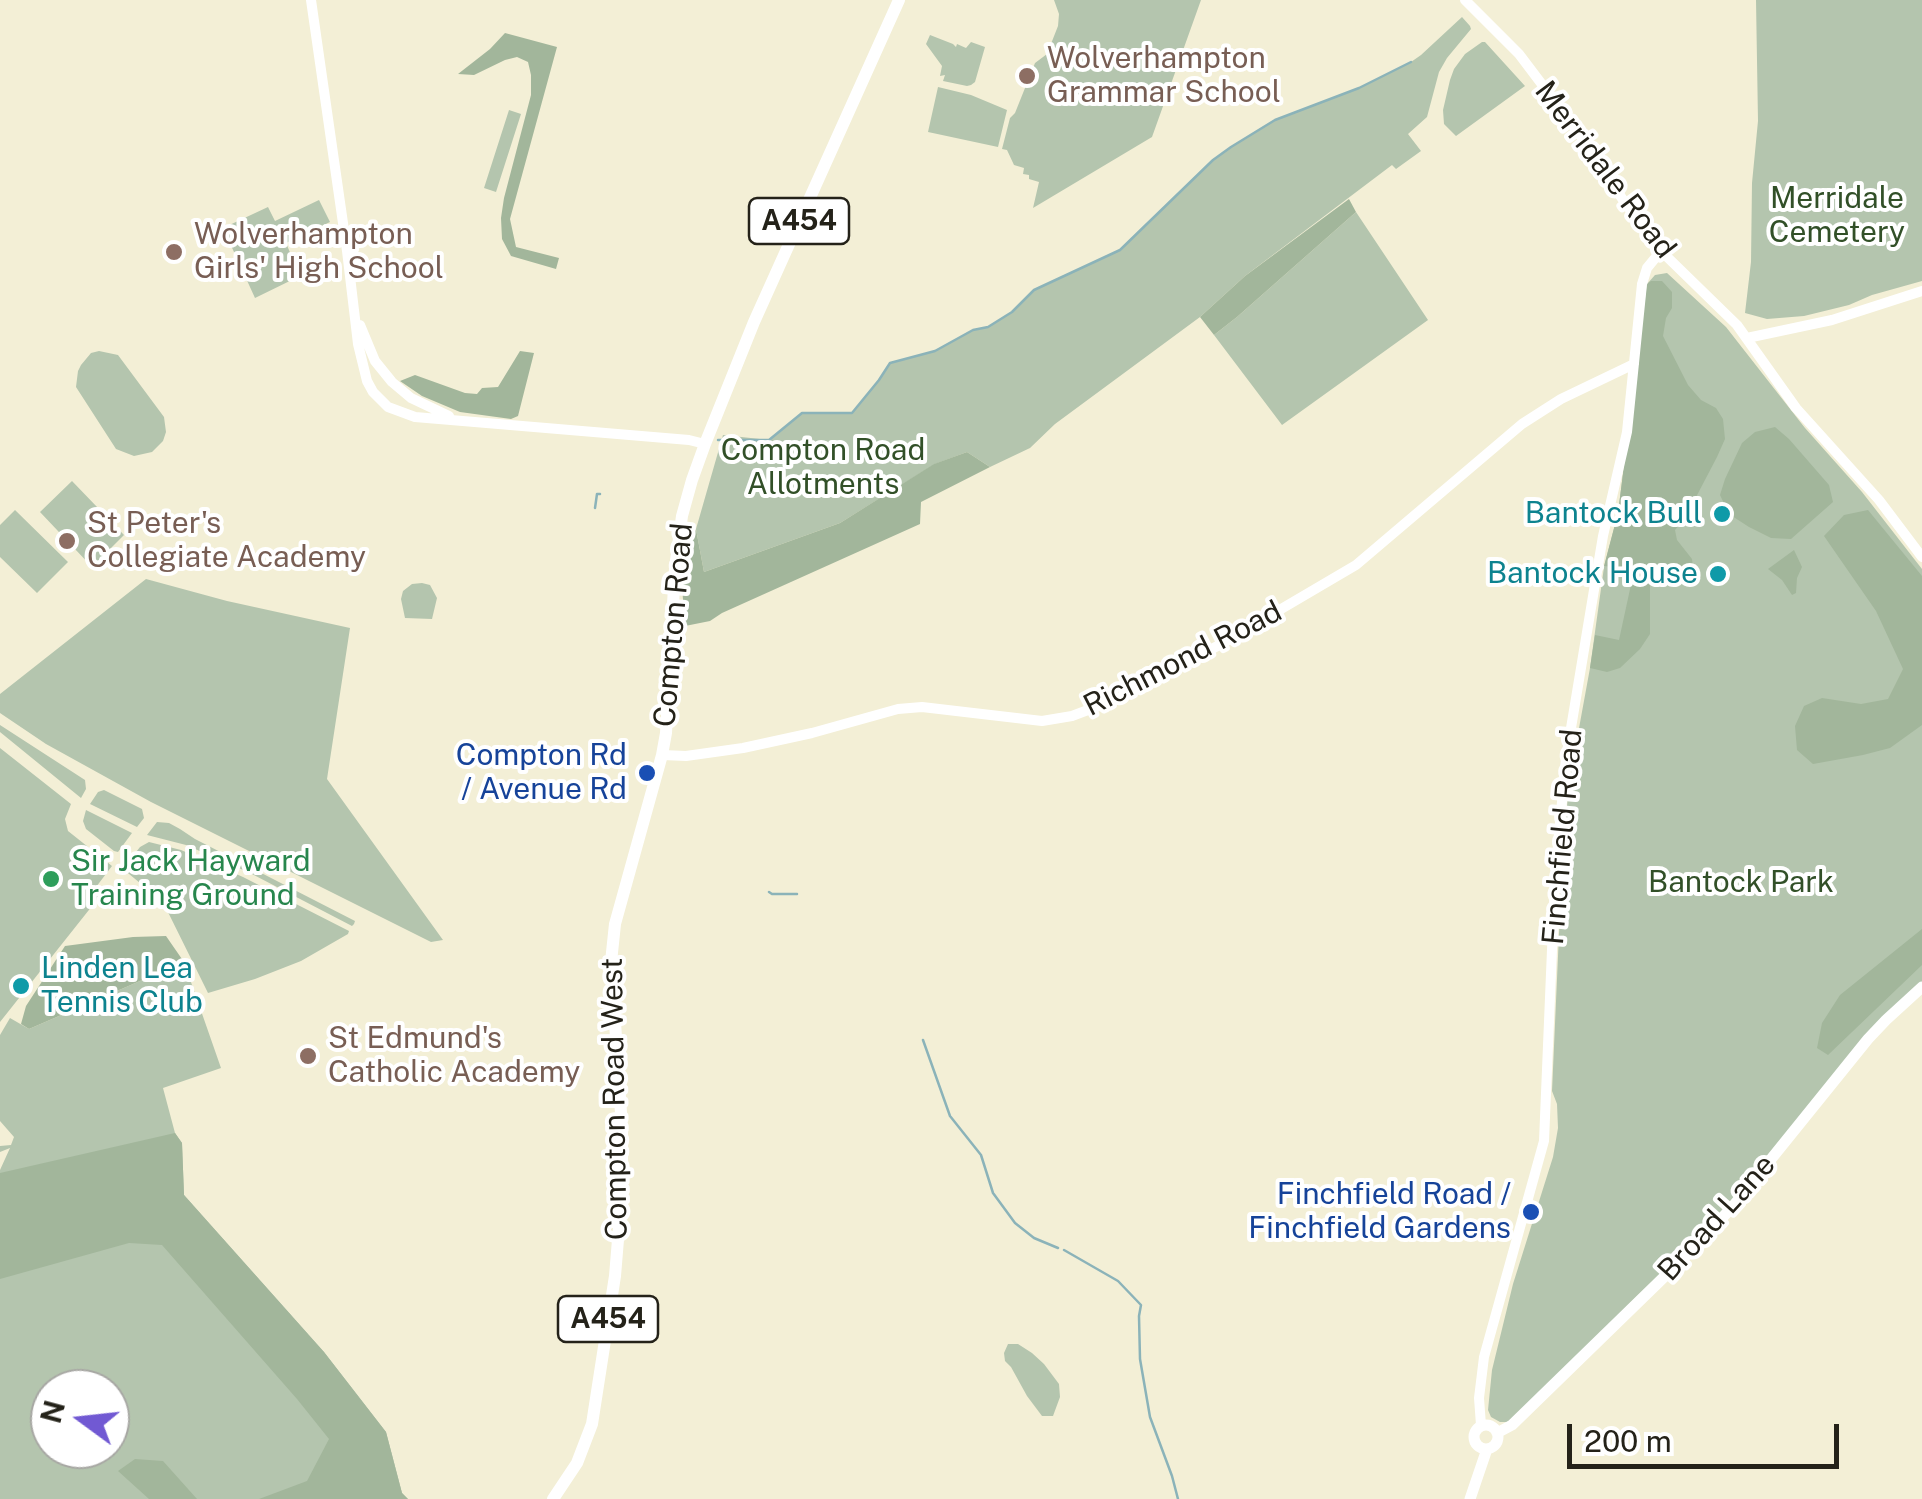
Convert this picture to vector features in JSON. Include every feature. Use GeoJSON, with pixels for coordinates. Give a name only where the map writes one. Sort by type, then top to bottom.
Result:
{"type":"FeatureCollection","features":[{"type":"Feature","properties":{"kind":"highway","name":"Compton Road"},"geometry":{"type":"LineString","coordinates":[[662,754],[679,532],[686,496],[780,264],[899,0]]}},
{"type":"Feature","properties":{"kind":"highway","name":"Compton Road West"},"geometry":{"type":"LineString","coordinates":[[553,1499],[586,1444],[606,1338],[622,1191],[612,962],[615,924],[662,754]]}},
{"type":"Feature","properties":{"kind":"main road","name":"Broad Lane"},"geometry":{"type":"LineString","coordinates":[[1497,1433],[1512,1425],[1698,1244],[1868,1040],[1922,987]]}},
{"type":"Feature","properties":{"kind":"main road"},"geometry":{"type":"LineString","coordinates":[[1489,1425],[1497,1433],[1496,1444],[1486,1449],[1480,1448],[1474,1439],[1474,1432],[1482,1426],[1489,1425]]}},
{"type":"Feature","properties":{"kind":"main road"},"geometry":{"type":"LineString","coordinates":[[1470,1499],[1486,1449]]}},
{"type":"Feature","properties":{"kind":"street"},"geometry":{"type":"LineString","coordinates":[[311,0],[354,300],[367,346],[392,382],[412,398],[456,419]]}},
{"type":"Feature","properties":{"kind":"street","name":"Merridale Road"},"geometry":{"type":"LineString","coordinates":[[1465,0],[1519,54],[1661,251],[1730,317],[1796,408],[1879,500],[1922,557]]}},
{"type":"Feature","properties":{"kind":"street","name":"Finchfield Road"},"geometry":{"type":"LineString","coordinates":[[1482,1426],[1479,1398],[1484,1357],[1544,1140],[1552,936],[1566,758],[1594,584],[1626,432],[1643,276],[1661,251]]}},
{"type":"Feature","properties":{"kind":"street"},"geometry":{"type":"LineString","coordinates":[[1747,338],[1832,320],[1922,291]]}},
{"type":"Feature","properties":{"kind":"street"},"geometry":{"type":"LineString","coordinates":[[354,300],[366,380],[380,400],[402,414],[704,444]]}},
{"type":"Feature","properties":{"kind":"street","name":"Richmond Road"},"geometry":{"type":"LineString","coordinates":[[662,754],[686,756],[756,745],[898,709],[922,707],[1042,721],[1072,716],[1117,699],[1226,642],[1356,565],[1522,424],[1561,399],[1634,364]]}},
{"type":"Feature","properties":{"kind":"green space"},"geometry":{"type":"Polygon","coordinates":[[[1054,0],[1201,0],[1152,137],[1033,208],[1039,182],[1023,174],[1024,168],[1014,165],[1007,150],[1002,149],[1010,118],[1035,63],[1047,54],[1058,26],[1054,0]]]}},
{"type":"Feature","properties":{"kind":"green space","name":"Merridale Cemetery"},"geometry":{"type":"Polygon","coordinates":[[[1756,0],[1922,0],[1922,281],[1804,316],[1767,319],[1745,313],[1758,121],[1756,0]]]}},
{"type":"Feature","properties":{"kind":"green space","name":"Compton Road Allotments"},"geometry":{"type":"Polygon","coordinates":[[[1462,17],[1471,29],[1439,72],[1427,117],[1408,134],[1421,151],[1396,169],[1392,165],[1245,276],[1200,317],[1055,424],[1030,448],[990,467],[967,452],[935,464],[840,523],[704,572],[696,529],[723,435],[769,440],[802,413],[852,413],[890,363],[935,351],[973,330],[988,327],[1012,312],[1034,290],[1121,250],[1212,160],[1231,147],[1275,120],[1359,88],[1411,62],[1462,17]]]}},
{"type":"Feature","properties":{"kind":"green space"},"geometry":{"type":"Polygon","coordinates":[[[505,33],[557,47],[510,219],[516,247],[559,258],[556,269],[511,256],[502,239],[504,198],[531,95],[528,62],[517,57],[474,75],[458,74],[505,33]]]}},
{"type":"Feature","properties":{"kind":"green space"},"geometry":{"type":"Polygon","coordinates":[[[930,35],[956,47],[957,44],[966,48],[971,42],[985,47],[975,82],[967,86],[943,81],[942,66],[926,44],[930,35]]]}},
{"type":"Feature","properties":{"kind":"green space"},"geometry":{"type":"Polygon","coordinates":[[[1482,42],[1525,86],[1456,136],[1444,124],[1450,80],[1465,54],[1482,42]]]}},
{"type":"Feature","properties":{"kind":"green space"},"geometry":{"type":"Polygon","coordinates":[[[938,87],[1007,110],[998,147],[928,132],[938,87]]]}},
{"type":"Feature","properties":{"kind":"green space"},"geometry":{"type":"Polygon","coordinates":[[[509,110],[521,114],[496,192],[484,188],[509,110]]]}},
{"type":"Feature","properties":{"kind":"green space"},"geometry":{"type":"Polygon","coordinates":[[[1349,199],[1356,212],[1214,335],[1200,317],[1245,276],[1349,199]]]}},
{"type":"Feature","properties":{"kind":"green space"},"geometry":{"type":"Polygon","coordinates":[[[319,200],[330,222],[286,243],[300,276],[255,298],[223,228],[268,207],[275,221],[319,200]]]}},
{"type":"Feature","properties":{"kind":"green space"},"geometry":{"type":"Polygon","coordinates":[[[1356,212],[1428,320],[1282,425],[1214,335],[1356,212]]]}},
{"type":"Feature","properties":{"kind":"green space","name":"Bantock Park"},"geometry":{"type":"Polygon","coordinates":[[[1667,273],[1726,327],[1922,569],[1922,983],[1731,1204],[1513,1418],[1500,1422],[1488,1410],[1492,1370],[1558,1128],[1552,1091],[1569,783],[1604,567],[1618,513],[1647,284],[1655,275],[1667,273]]]}},
{"type":"Feature","properties":{"kind":"green space"},"geometry":{"type":"Polygon","coordinates":[[[1662,281],[1672,292],[1672,308],[1663,336],[1688,385],[1701,400],[1716,408],[1723,419],[1725,439],[1684,520],[1675,530],[1677,540],[1692,559],[1694,575],[1604,566],[1618,513],[1647,284],[1662,281]]]}},
{"type":"Feature","properties":{"kind":"green space"},"geometry":{"type":"Polygon","coordinates":[[[520,351],[534,353],[518,416],[511,419],[460,412],[422,396],[400,381],[415,375],[477,394],[482,388],[498,387],[520,351]]]}},
{"type":"Feature","properties":{"kind":"green space"},"geometry":{"type":"Polygon","coordinates":[[[91,353],[118,355],[164,417],[163,441],[152,452],[134,456],[116,449],[76,387],[81,365],[91,353]]]}},
{"type":"Feature","properties":{"kind":"green space"},"geometry":{"type":"Polygon","coordinates":[[[1775,427],[1829,485],[1833,502],[1791,539],[1771,538],[1749,527],[1729,514],[1720,495],[1742,443],[1755,432],[1775,427]]]}},
{"type":"Feature","properties":{"kind":"green space"},"geometry":{"type":"Polygon","coordinates":[[[967,452],[990,467],[921,502],[920,524],[710,621],[685,626],[681,573],[696,529],[704,572],[840,523],[934,464],[967,452]]]}},
{"type":"Feature","properties":{"kind":"green space"},"geometry":{"type":"Polygon","coordinates":[[[72,481],[124,535],[92,567],[40,512],[72,481]]]}},
{"type":"Feature","properties":{"kind":"green space"},"geometry":{"type":"Polygon","coordinates":[[[15,510],[68,562],[37,593],[0,557],[0,525],[15,510]]]}},
{"type":"Feature","properties":{"kind":"green space"},"geometry":{"type":"Polygon","coordinates":[[[1868,510],[1922,576],[1922,725],[1890,748],[1813,764],[1797,750],[1795,726],[1804,706],[1822,698],[1861,704],[1888,699],[1903,669],[1876,611],[1824,536],[1844,515],[1868,510]]]}},
{"type":"Feature","properties":{"kind":"green space"},"geometry":{"type":"Polygon","coordinates":[[[1794,550],[1802,567],[1796,593],[1792,595],[1768,569],[1794,550]]]}},
{"type":"Feature","properties":{"kind":"green space"},"geometry":{"type":"Polygon","coordinates":[[[146,579],[350,628],[327,779],[443,940],[431,942],[151,802],[46,744],[0,713],[0,694],[146,579]]]}},
{"type":"Feature","properties":{"kind":"green space"},"geometry":{"type":"Polygon","coordinates":[[[1632,580],[1650,581],[1650,634],[1620,668],[1607,672],[1590,668],[1595,635],[1619,640],[1632,580]]]}},
{"type":"Feature","properties":{"kind":"green space"},"geometry":{"type":"Polygon","coordinates":[[[422,583],[430,585],[437,598],[432,619],[405,618],[403,591],[422,583]]]}},
{"type":"Feature","properties":{"kind":"green space"},"geometry":{"type":"Polygon","coordinates":[[[0,725],[85,780],[81,798],[0,732],[0,725]]]}},
{"type":"Feature","properties":{"kind":"green space","name":"Sir Jack Hayward Training Ground"},"geometry":{"type":"Polygon","coordinates":[[[0,748],[71,804],[65,819],[68,831],[112,866],[93,891],[100,896],[0,1022],[0,748]]]}},
{"type":"Feature","properties":{"kind":"green space"},"geometry":{"type":"Polygon","coordinates":[[[104,790],[142,809],[144,818],[137,827],[90,804],[104,790]]]}},
{"type":"Feature","properties":{"kind":"green space"},"geometry":{"type":"Polygon","coordinates":[[[86,810],[132,833],[118,852],[86,829],[86,810]]]}},
{"type":"Feature","properties":{"kind":"green space"},"geometry":{"type":"Polygon","coordinates":[[[157,822],[169,823],[355,921],[354,924],[186,845],[147,835],[157,822]]]}},
{"type":"Feature","properties":{"kind":"green space"},"geometry":{"type":"Polygon","coordinates":[[[149,842],[181,850],[243,877],[349,931],[348,934],[301,961],[208,993],[163,902],[123,869],[140,847],[149,842]]]}},
{"type":"Feature","properties":{"kind":"green space"},"geometry":{"type":"Polygon","coordinates":[[[1922,929],[1922,965],[1828,1055],[1817,1048],[1822,1023],[1840,995],[1922,929]]]}},
{"type":"Feature","properties":{"kind":"green space"},"geometry":{"type":"Polygon","coordinates":[[[166,936],[184,962],[29,1029],[21,1024],[26,1006],[65,946],[166,936]]]}},
{"type":"Feature","properties":{"kind":"green space"},"geometry":{"type":"Polygon","coordinates":[[[184,962],[221,1068],[163,1088],[175,1133],[182,1143],[184,1195],[324,1352],[386,1432],[402,1493],[408,1499],[0,1499],[0,1170],[10,1148],[0,1152],[0,1146],[11,1145],[14,1137],[0,1121],[0,1035],[10,1018],[29,1029],[184,962]]]}},
{"type":"Feature","properties":{"kind":"green space"},"geometry":{"type":"Polygon","coordinates":[[[175,1133],[182,1143],[184,1195],[324,1352],[386,1432],[402,1493],[408,1499],[259,1499],[307,1481],[329,1439],[162,1245],[129,1243],[0,1279],[0,1173],[175,1133]]]}},
{"type":"Feature","properties":{"kind":"green space"},"geometry":{"type":"Polygon","coordinates":[[[1008,1344],[1018,1344],[1032,1353],[1059,1384],[1060,1397],[1053,1416],[1042,1416],[1005,1361],[1008,1344]]]}},
{"type":"Feature","properties":{"kind":"green space"},"geometry":{"type":"Polygon","coordinates":[[[135,1459],[163,1461],[197,1499],[149,1499],[118,1471],[130,1469],[135,1459]]]}},
{"type":"Feature","properties":{"kind":"waterway"},"geometry":{"type":"LineString","coordinates":[[718,440],[769,440],[802,413],[852,413],[890,363],[935,351],[973,330],[988,327],[1012,312],[1034,290],[1120,250],[1231,147],[1275,120],[1359,88],[1411,62]]}},
{"type":"Feature","properties":{"kind":"waterway"},"geometry":{"type":"LineString","coordinates":[[595,508],[600,494]]}},
{"type":"Feature","properties":{"kind":"waterway"},"geometry":{"type":"LineString","coordinates":[[769,892],[797,894]]}},
{"type":"Feature","properties":{"kind":"waterway"},"geometry":{"type":"LineString","coordinates":[[923,1040],[950,1116],[981,1155],[993,1193],[1015,1223],[1034,1238],[1058,1248]]}},
{"type":"Feature","properties":{"kind":"waterway"},"geometry":{"type":"LineString","coordinates":[[1064,1250],[1118,1281],[1141,1305],[1140,1359],[1150,1417],[1178,1499]]}},
{"type":"Feature","properties":{"kind":"place","name":"Wolverhampton Grammar School"},"geometry":{"type":"Point","coordinates":[1027,76]}},
{"type":"Feature","properties":{"kind":"place","name":"Wolverhampton Girls' High School"},"geometry":{"type":"Point","coordinates":[174,252]}},
{"type":"Feature","properties":{"kind":"place","name":"Bantock Bull"},"geometry":{"type":"Point","coordinates":[1722,514]}},
{"type":"Feature","properties":{"kind":"place","name":"St Peter's Collegiate Academy"},"geometry":{"type":"Point","coordinates":[67,541]}},
{"type":"Feature","properties":{"kind":"place","name":"Bantock House"},"geometry":{"type":"Point","coordinates":[1718,574]}},
{"type":"Feature","properties":{"kind":"place","name":"Compton Rd / Avenue Rd"},"geometry":{"type":"Point","coordinates":[647,773]}},
{"type":"Feature","properties":{"kind":"place","name":"Sir Jack Hayward Training Ground"},"geometry":{"type":"Point","coordinates":[51,879]}},
{"type":"Feature","properties":{"kind":"place","name":"Linden Lea Tennis Club"},"geometry":{"type":"Point","coordinates":[21,986]}},
{"type":"Feature","properties":{"kind":"place","name":"St Edmund's Catholic Academy"},"geometry":{"type":"Point","coordinates":[308,1056]}},
{"type":"Feature","properties":{"kind":"place","name":"Finchfield Road / Finchfield Gardens"},"geometry":{"type":"Point","coordinates":[1531,1212]}}]}
